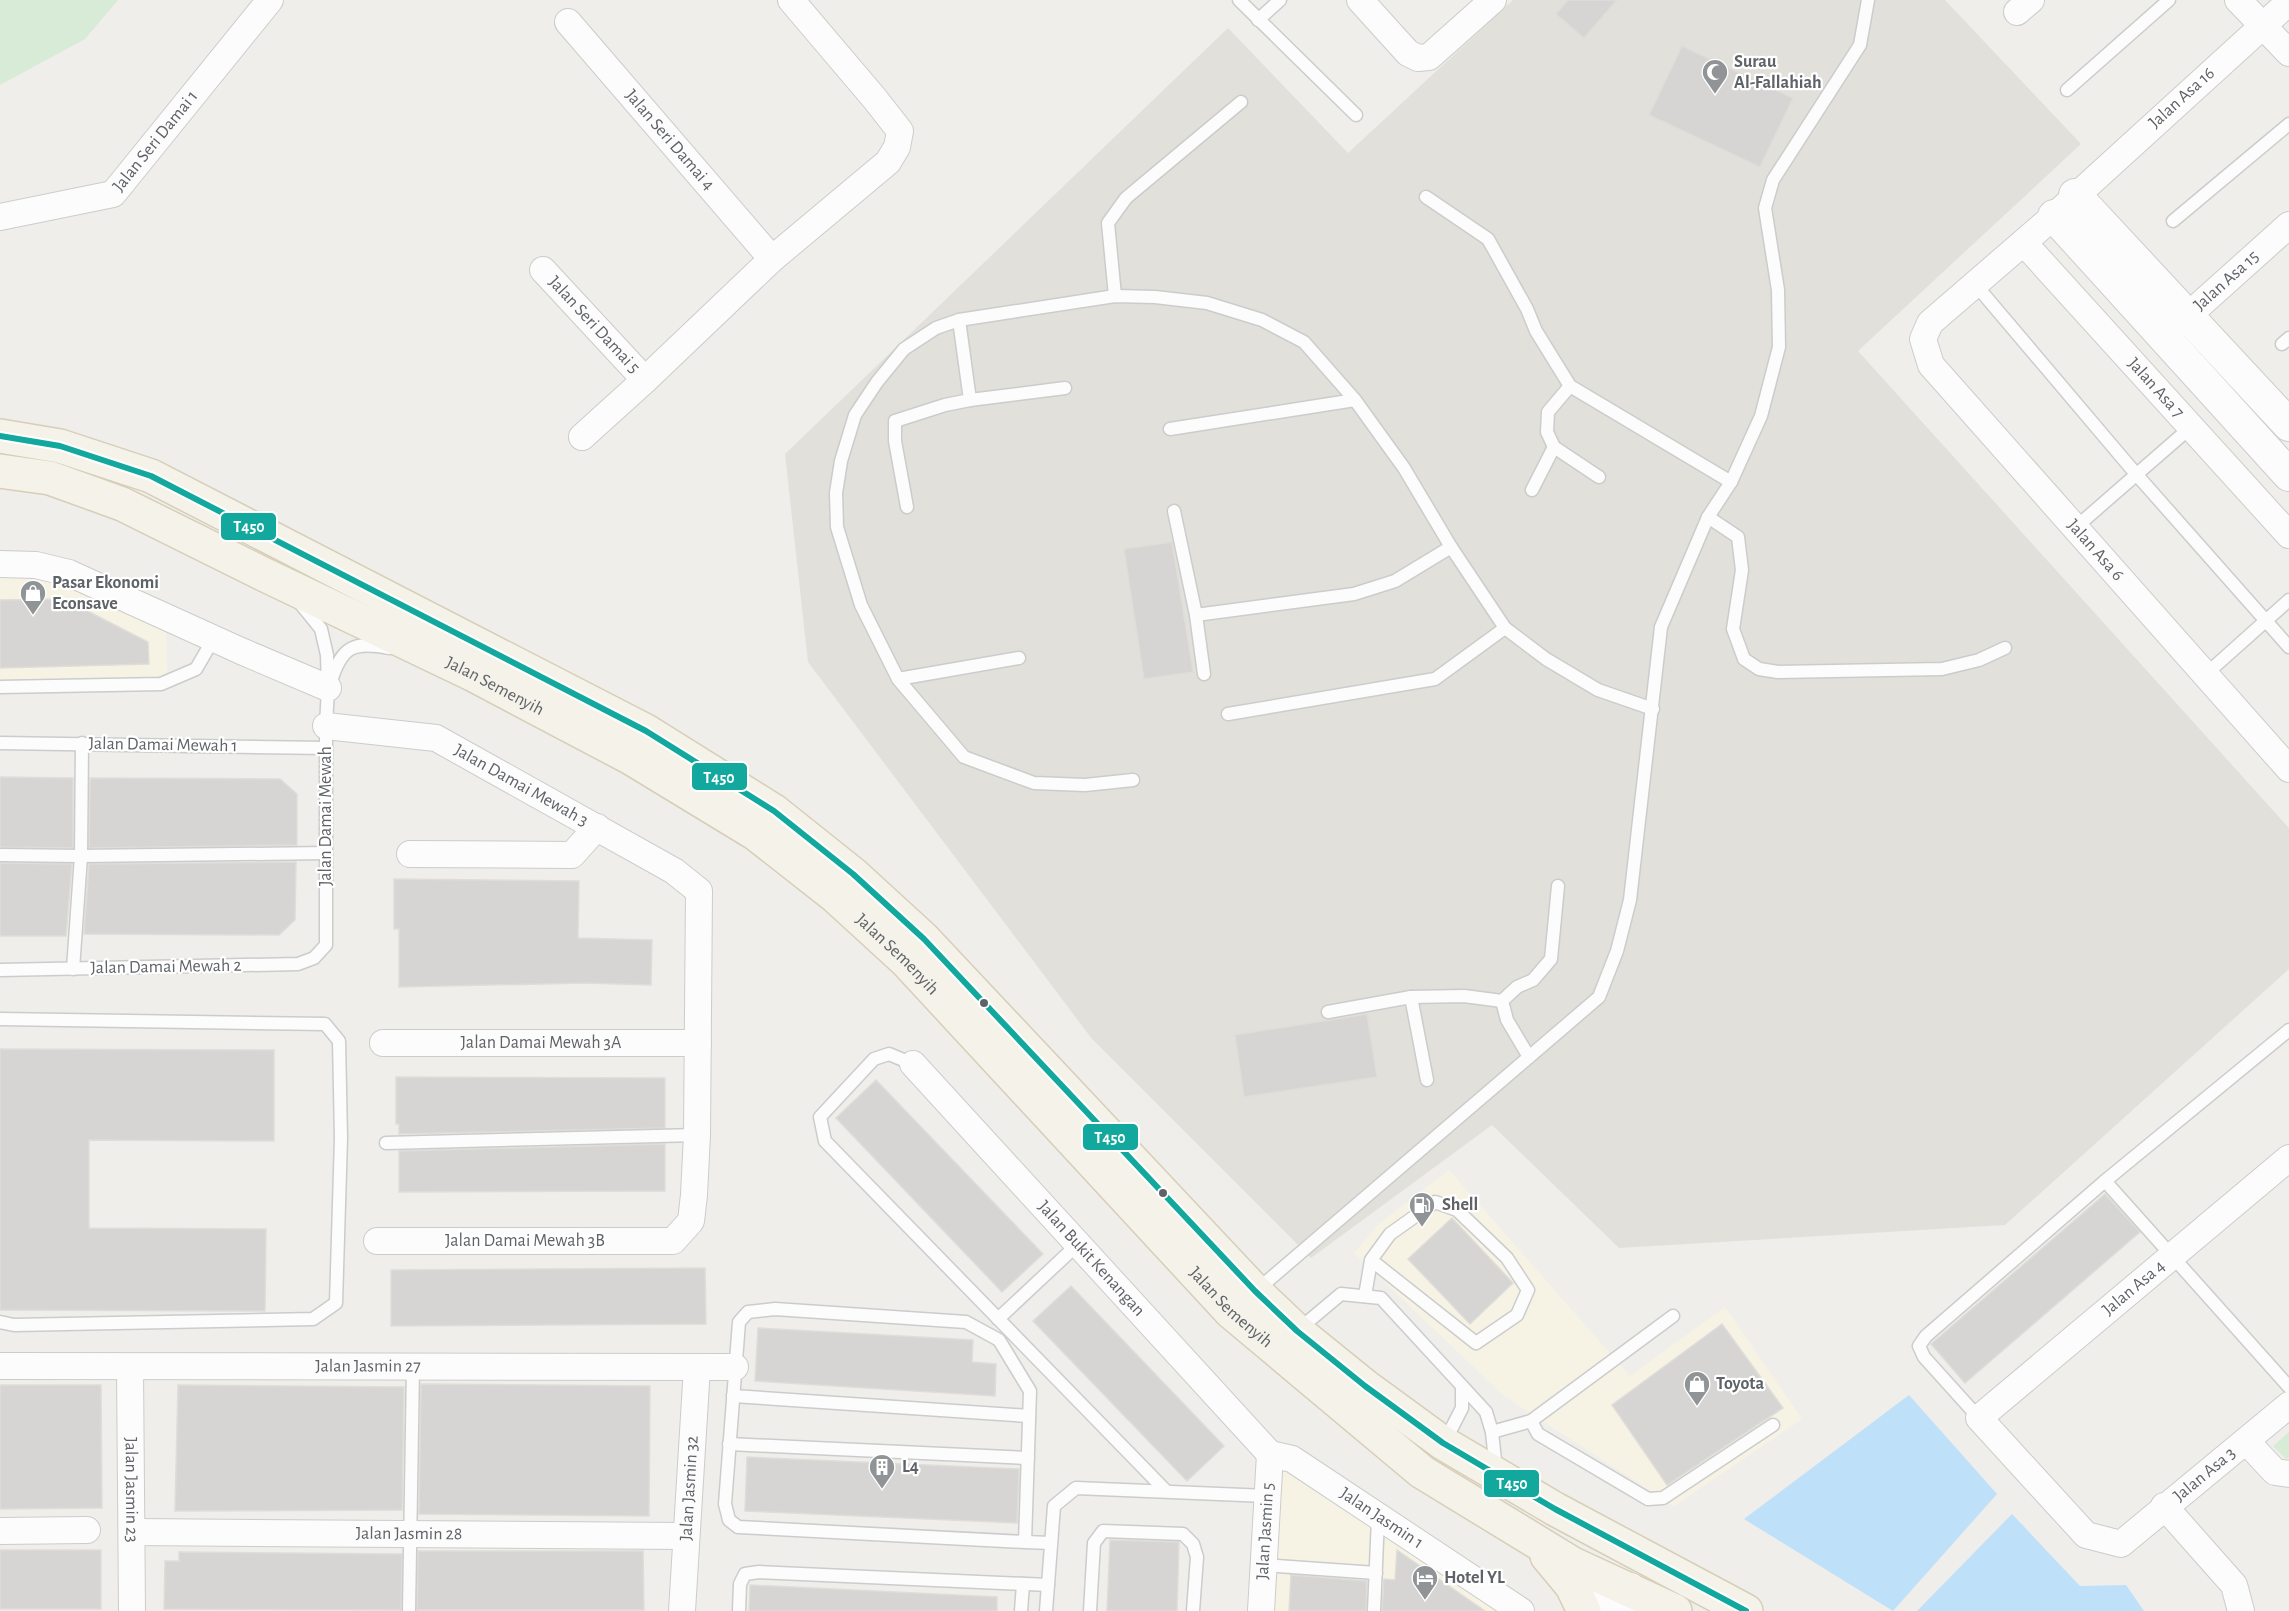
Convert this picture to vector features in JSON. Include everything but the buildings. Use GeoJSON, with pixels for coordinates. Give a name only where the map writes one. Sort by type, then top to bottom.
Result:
{"type":"FeatureCollection","features":[{"type":"Feature","properties":{"kind":"main road","name":"Jalan Semenyih"},"geometry":{"type":"LineString","coordinates":[[0,436],[60,446],[152,476],[646,731],[774,811],[853,874],[924,939],[1243,1301],[1298,1331],[1365,1386],[1443,1443],[1497,1476],[1746,1611]]}},
{"type":"Feature","properties":{"kind":"main road","name":"Jalan Semenyih"},"geometry":{"type":"LineString","coordinates":[[0,471],[50,478],[122,504],[472,674],[632,758],[747,828],[835,896],[906,961],[1243,1301],[1422,1472],[1618,1593],[1675,1611]]}},
{"type":"Feature","properties":{"kind":"main road"},"geometry":{"type":"LineString","coordinates":[[1516,1530],[1557,1566],[1572,1586],[1584,1611]]}},
{"type":"Feature","properties":{"kind":"main road"},"geometry":{"type":"LineString","coordinates":[[1604,1533],[1618,1593],[1680,1575]]}},
{"type":"Feature","properties":{"kind":"street","name":"Jalan Seri Damai 1"},"geometry":{"type":"LineString","coordinates":[[0,217],[113,194],[270,0]]}},
{"type":"Feature","properties":{"kind":"street"},"geometry":{"type":"LineString","coordinates":[[582,437],[772,259],[888,162],[897,147],[900,131],[791,0]]}},
{"type":"Feature","properties":{"kind":"street"},"geometry":{"type":"LineString","coordinates":[[1360,0],[1408,53],[1418,58],[1429,57],[1493,0]]}},
{"type":"Feature","properties":{"kind":"street"},"geometry":{"type":"LineString","coordinates":[[2238,0],[2289,53]]}},
{"type":"Feature","properties":{"kind":"street","name":"Jalan Asa 16"},"geometry":{"type":"LineString","coordinates":[[1930,323],[2024,243],[2289,2]]}},
{"type":"Feature","properties":{"kind":"street","name":"Jalan Seri Damai 4"},"geometry":{"type":"LineString","coordinates":[[568,22],[772,259]]}},
{"type":"Feature","properties":{"kind":"street"},"geometry":{"type":"LineString","coordinates":[[2075,195],[2289,425]]}},
{"type":"Feature","properties":{"kind":"street"},"geometry":{"type":"LineString","coordinates":[[2054,216],[2164,337],[2285,462]]}},
{"type":"Feature","properties":{"kind":"street","name":"Jalan Asa 15"},"geometry":{"type":"LineString","coordinates":[[2164,337],[2289,225]]}},
{"type":"Feature","properties":{"kind":"street","name":"Jalan Asa 7"},"geometry":{"type":"LineString","coordinates":[[2024,243],[2289,535]]}},
{"type":"Feature","properties":{"kind":"street","name":"Jalan Seri Damai 5"},"geometry":{"type":"LineString","coordinates":[[543,270],[645,380]]}},
{"type":"Feature","properties":{"kind":"street","name":"Jalan Asa 6"},"geometry":{"type":"LineString","coordinates":[[1930,323],[1923,339],[1931,365],[2289,769]]}},
{"type":"Feature","properties":{"kind":"street"},"geometry":{"type":"LineString","coordinates":[[0,564],[36,565],[69,573],[328,688]]}},
{"type":"Feature","properties":{"kind":"street","name":"Jalan Damai Mewah 3"},"geometry":{"type":"LineString","coordinates":[[326,737],[436,738],[674,871],[699,891],[698,1043]]}},
{"type":"Feature","properties":{"kind":"street"},"geometry":{"type":"LineString","coordinates":[[410,854],[572,855],[597,827]]}},
{"type":"Feature","properties":{"kind":"street","name":"Jalan Damai Mewah 3A"},"geometry":{"type":"LineString","coordinates":[[383,1043],[698,1043]]}},
{"type":"Feature","properties":{"kind":"street"},"geometry":{"type":"LineString","coordinates":[[698,1043],[698,1135]]}},
{"type":"Feature","properties":{"kind":"street","name":"Jalan Bukit Kenangan"},"geometry":{"type":"LineString","coordinates":[[913,1064],[1270,1454]]}},
{"type":"Feature","properties":{"kind":"street","name":"Jalan Damai Mewah 3B"},"geometry":{"type":"LineString","coordinates":[[377,1241],[673,1241],[691,1221],[698,1135]]}},
{"type":"Feature","properties":{"kind":"street","name":"Jalan Asa 4"},"geometry":{"type":"LineString","coordinates":[[1979,1418],[2289,1158]]}},
{"type":"Feature","properties":{"kind":"street","name":"Jalan Jasmin 27"},"geometry":{"type":"LineString","coordinates":[[0,1366],[130,1368],[735,1367]]}},
{"type":"Feature","properties":{"kind":"street","name":"Jalan Jasmin 32"},"geometry":{"type":"LineString","coordinates":[[681,1611],[697,1367]]}},
{"type":"Feature","properties":{"kind":"street","name":"Jalan Jasmin 23"},"geometry":{"type":"LineString","coordinates":[[130,1368],[132,1611]]}},
{"type":"Feature","properties":{"kind":"street","name":"Jalan Asa 3"},"geometry":{"type":"LineString","coordinates":[[1979,1418],[2086,1535],[2121,1544],[2139,1531],[2164,1506],[2289,1405]]}},
{"type":"Feature","properties":{"kind":"street"},"geometry":{"type":"LineString","coordinates":[[2246,1441],[2275,1472],[2289,1474]]}},
{"type":"Feature","properties":{"kind":"street","name":"Jalan Jasmin 5"},"geometry":{"type":"LineString","coordinates":[[1261,1611],[1270,1454]]}},
{"type":"Feature","properties":{"kind":"street","name":"Jalan Jasmin 1"},"geometry":{"type":"LineString","coordinates":[[1270,1454],[1292,1459],[1521,1611]]}},
{"type":"Feature","properties":{"kind":"street"},"geometry":{"type":"LineString","coordinates":[[2164,1506],[2234,1585],[2241,1611]]}},
{"type":"Feature","properties":{"kind":"street"},"geometry":{"type":"LineString","coordinates":[[0,1531],[87,1530]]}},
{"type":"Feature","properties":{"kind":"street","name":"Jalan Jasmin 28"},"geometry":{"type":"LineString","coordinates":[[133,1532],[685,1536]]}},
{"type":"Feature","properties":{"kind":"lane"},"geometry":{"type":"LineString","coordinates":[[1239,0],[1356,116]]}},
{"type":"Feature","properties":{"kind":"lane"},"geometry":{"type":"LineString","coordinates":[[1258,20],[1280,0]]}},
{"type":"Feature","properties":{"kind":"lane"},"geometry":{"type":"LineString","coordinates":[[1243,1301],[1599,997],[1617,951],[1630,900],[1661,627],[1708,517],[1731,482],[1761,416],[1779,347],[1778,290],[1765,208],[1773,180],[1860,45],[1868,0]]}},
{"type":"Feature","properties":{"kind":"lane"},"geometry":{"type":"LineString","coordinates":[[2067,90],[2169,0]]}},
{"type":"Feature","properties":{"kind":"lane"},"geometry":{"type":"LineString","coordinates":[[1115,296],[1108,223],[1126,198],[1241,102]]}},
{"type":"Feature","properties":{"kind":"lane"},"geometry":{"type":"LineString","coordinates":[[2173,221],[2289,124]]}},
{"type":"Feature","properties":{"kind":"lane"},"geometry":{"type":"LineString","coordinates":[[1426,197],[1488,239],[1527,309],[1536,331],[1570,386],[1731,482]]}},
{"type":"Feature","properties":{"kind":"lane"},"geometry":{"type":"LineString","coordinates":[[1975,284],[2136,474],[2289,647]]}},
{"type":"Feature","properties":{"kind":"lane"},"geometry":{"type":"LineString","coordinates":[[1132,780],[1085,785],[1034,783],[964,757],[898,679],[861,604],[837,527],[836,493],[841,461],[855,415],[877,382],[904,349],[936,328],[959,320],[1115,296],[1155,297],[1207,303],[1262,320],[1304,342],[1355,400],[1404,468],[1451,547],[1505,628],[1546,659],[1598,690],[1653,710]]}},
{"type":"Feature","properties":{"kind":"lane"},"geometry":{"type":"LineString","coordinates":[[959,320],[970,400]]}},
{"type":"Feature","properties":{"kind":"lane"},"geometry":{"type":"LineString","coordinates":[[1570,386],[1548,412],[1547,432],[1554,447],[1599,477]]}},
{"type":"Feature","properties":{"kind":"lane"},"geometry":{"type":"LineString","coordinates":[[908,507],[895,441],[895,421],[945,405],[970,400],[1065,388]]}},
{"type":"Feature","properties":{"kind":"lane"},"geometry":{"type":"LineString","coordinates":[[1170,429],[1355,400]]}},
{"type":"Feature","properties":{"kind":"lane"},"geometry":{"type":"LineString","coordinates":[[2076,528],[2191,427]]}},
{"type":"Feature","properties":{"kind":"lane"},"geometry":{"type":"LineString","coordinates":[[1532,490],[1554,447]]}},
{"type":"Feature","properties":{"kind":"lane"},"geometry":{"type":"LineString","coordinates":[[1174,511],[1196,615],[1204,674]]}},
{"type":"Feature","properties":{"kind":"lane"},"geometry":{"type":"LineString","coordinates":[[1708,517],[1738,537],[1742,570],[1733,629],[1744,659],[1759,669],[1778,672],[1942,669],[1979,660],[2005,648]]}},
{"type":"Feature","properties":{"kind":"lane"},"geometry":{"type":"LineString","coordinates":[[1196,615],[1354,594],[1395,581],[1451,547]]}},
{"type":"Feature","properties":{"kind":"lane","name":"Jalan Damai Mewah"},"geometry":{"type":"LineString","coordinates":[[259,572],[295,598],[309,612],[321,629],[327,656],[326,945]]}},
{"type":"Feature","properties":{"kind":"lane"},"geometry":{"type":"LineString","coordinates":[[2205,675],[2289,600]]}},
{"type":"Feature","properties":{"kind":"lane"},"geometry":{"type":"LineString","coordinates":[[1228,714],[1435,679],[1505,628]]}},
{"type":"Feature","properties":{"kind":"lane"},"geometry":{"type":"LineString","coordinates":[[0,687],[161,684],[196,669],[214,638]]}},
{"type":"Feature","properties":{"kind":"lane","name":"Jalan Damai Mewah"},"geometry":{"type":"LineString","coordinates":[[328,688],[342,656],[349,649],[358,645],[391,649],[472,674]]}},
{"type":"Feature","properties":{"kind":"lane"},"geometry":{"type":"LineString","coordinates":[[898,679],[1018,658]]}},
{"type":"Feature","properties":{"kind":"lane","name":"Jalan Damai Mewah 1"},"geometry":{"type":"LineString","coordinates":[[0,743],[326,737]]}},
{"type":"Feature","properties":{"kind":"lane"},"geometry":{"type":"LineString","coordinates":[[73,969],[81,856],[82,743]]}},
{"type":"Feature","properties":{"kind":"lane"},"geometry":{"type":"LineString","coordinates":[[0,855],[327,854]]}},
{"type":"Feature","properties":{"kind":"lane"},"geometry":{"type":"LineString","coordinates":[[1502,1001],[1517,987],[1533,980],[1551,959],[1558,886]]}},
{"type":"Feature","properties":{"kind":"lane","name":"Jalan Damai Mewah 2"},"geometry":{"type":"LineString","coordinates":[[0,970],[298,964],[314,958],[326,945]]}},
{"type":"Feature","properties":{"kind":"lane"},"geometry":{"type":"LineString","coordinates":[[1328,1012],[1411,997],[1464,996],[1502,1001]]}},
{"type":"Feature","properties":{"kind":"lane"},"geometry":{"type":"LineString","coordinates":[[1411,997],[1428,1080]]}},
{"type":"Feature","properties":{"kind":"lane"},"geometry":{"type":"LineString","coordinates":[[1502,1001],[1508,1020],[1529,1057]]}},
{"type":"Feature","properties":{"kind":"lane"},"geometry":{"type":"LineString","coordinates":[[0,1019],[325,1024],[339,1041],[341,1138],[336,1303],[313,1320],[14,1325],[0,1322]]}},
{"type":"Feature","properties":{"kind":"lane"},"geometry":{"type":"LineString","coordinates":[[1979,1418],[1924,1357],[1919,1346],[1926,1336],[2105,1181],[2289,1030]]}},
{"type":"Feature","properties":{"kind":"lane"},"geometry":{"type":"LineString","coordinates":[[913,1064],[889,1054],[874,1059],[820,1117],[825,1141],[1166,1491]]}},
{"type":"Feature","properties":{"kind":"lane"},"geometry":{"type":"LineString","coordinates":[[386,1143],[698,1135]]}},
{"type":"Feature","properties":{"kind":"lane"},"geometry":{"type":"LineString","coordinates":[[2105,1181],[2289,1387]]}},
{"type":"Feature","properties":{"kind":"lane"},"geometry":{"type":"LineString","coordinates":[[1365,1296],[1371,1260],[1390,1234],[1435,1202],[1457,1210],[1507,1258],[1528,1290],[1517,1315],[1476,1344],[1371,1260]]}},
{"type":"Feature","properties":{"kind":"lane"},"geometry":{"type":"LineString","coordinates":[[998,1319],[1078,1244]]}},
{"type":"Feature","properties":{"kind":"lane"},"geometry":{"type":"LineString","coordinates":[[1298,1331],[1341,1294],[1381,1298],[1486,1412],[1492,1432],[1497,1476]]}},
{"type":"Feature","properties":{"kind":"lane"},"geometry":{"type":"LineString","coordinates":[[1025,1542],[1030,1391],[999,1340],[966,1322],[775,1309],[748,1312],[739,1322],[725,1504],[729,1520],[738,1527],[1025,1542],[1050,1543]]}},
{"type":"Feature","properties":{"kind":"lane"},"geometry":{"type":"LineString","coordinates":[[1492,1432],[1531,1421],[1672,1316]]}},
{"type":"Feature","properties":{"kind":"lane"},"geometry":{"type":"LineString","coordinates":[[409,1611],[413,1367]]}},
{"type":"Feature","properties":{"kind":"lane"},"geometry":{"type":"LineString","coordinates":[[1443,1443],[1462,1408],[1462,1386]]}},
{"type":"Feature","properties":{"kind":"lane"},"geometry":{"type":"LineString","coordinates":[[733,1396],[1029,1416]]}},
{"type":"Feature","properties":{"kind":"lane"},"geometry":{"type":"LineString","coordinates":[[1531,1421],[1538,1434],[1648,1499],[1663,1498],[1773,1425]]}},
{"type":"Feature","properties":{"kind":"lane"},"geometry":{"type":"LineString","coordinates":[[729,1444],[1028,1458]]}},
{"type":"Feature","properties":{"kind":"lane"},"geometry":{"type":"LineString","coordinates":[[1046,1611],[1054,1506],[1076,1488],[1268,1496]]}},
{"type":"Feature","properties":{"kind":"lane"},"geometry":{"type":"LineString","coordinates":[[1374,1611],[1378,1518]]}},
{"type":"Feature","properties":{"kind":"lane"},"geometry":{"type":"LineString","coordinates":[[1090,1611],[1094,1543],[1103,1531],[1183,1533],[1193,1544],[1197,1557],[1193,1611]]}},
{"type":"Feature","properties":{"kind":"lane"},"geometry":{"type":"LineString","coordinates":[[1264,1564],[1376,1573]]}},
{"type":"Feature","properties":{"kind":"lane"},"geometry":{"type":"LineString","coordinates":[[739,1611],[740,1584],[745,1574],[759,1572],[1048,1585]]}},
{"type":"Feature","properties":{"kind":"lane"},"geometry":{"type":"LineString","coordinates":[[1021,1611],[1023,1584]]}},
{"type":"Feature","properties":{"kind":"shaded area"},"geometry":{"type":"Polygon","coordinates":[[[1513,0],[1945,0],[2081,144],[1858,351],[2289,828],[2289,969],[2005,1225],[1619,1248],[1492,1125],[1311,1258],[1092,1039],[808,662],[785,454],[1228,28],[1348,153],[1513,0]]]}},
{"type":"Feature","properties":{"kind":"shaded area"},"geometry":{"type":"Polygon","coordinates":[[[0,573],[38,573],[166,626],[167,673],[156,678],[0,681],[0,573]]]}},
{"type":"Feature","properties":{"kind":"shaded area"},"geometry":{"type":"Polygon","coordinates":[[[1449,1170],[1630,1376],[1725,1307],[1802,1419],[1674,1506],[1504,1396],[1354,1253],[1380,1223],[1449,1170]]]}},
{"type":"Feature","properties":{"kind":"shaded area"},"geometry":{"type":"Polygon","coordinates":[[[1277,1471],[1300,1473],[1504,1611],[1270,1611],[1277,1471]]]}},
{"type":"Feature","properties":{"kind":"green space"},"geometry":{"type":"Polygon","coordinates":[[[0,0],[118,0],[85,39],[0,85],[0,0]]]}},
{"type":"Feature","properties":{"kind":"green space"},"geometry":{"type":"Polygon","coordinates":[[[2289,1432],[2289,1458],[2286,1459],[2273,1446],[2289,1432]]]}},
{"type":"Feature","properties":{"kind":"water"},"geometry":{"type":"Polygon","coordinates":[[[1909,1395],[1997,1494],[1893,1611],[1744,1519],[1909,1395]]]}},
{"type":"Feature","properties":{"kind":"water"},"geometry":{"type":"Polygon","coordinates":[[[2012,1514],[2080,1586],[2126,1585],[2144,1611],[1917,1611],[2012,1514]]]}},
{"type":"Feature","properties":{"kind":"transit line","name":"T450"},"geometry":{"type":"LineString","coordinates":[[0,436],[60,446],[151,476],[646,731],[774,811],[853,874],[924,939],[1255,1291],[1297,1331],[1365,1386],[1443,1443],[1555,1509],[1746,1611]]}},
{"type":"Feature","properties":{"kind":"place","name":"Surau Al-Fallahiah"},"geometry":{"type":"Point","coordinates":[1715,95]}},
{"type":"Feature","properties":{"kind":"place","name":"Pasar Ekonomi Econsave"},"geometry":{"type":"Point","coordinates":[33,616]}},
{"type":"Feature","properties":{"kind":"place","name":"Shell"},"geometry":{"type":"Point","coordinates":[1422,1228]}},
{"type":"Feature","properties":{"kind":"place","name":"Toyota"},"geometry":{"type":"Point","coordinates":[1697,1407]}},
{"type":"Feature","properties":{"kind":"place","name":"L4"},"geometry":{"type":"Point","coordinates":[882,1490]}},
{"type":"Feature","properties":{"kind":"place","name":"Hotel YL"},"geometry":{"type":"Point","coordinates":[1425,1601]}}]}
